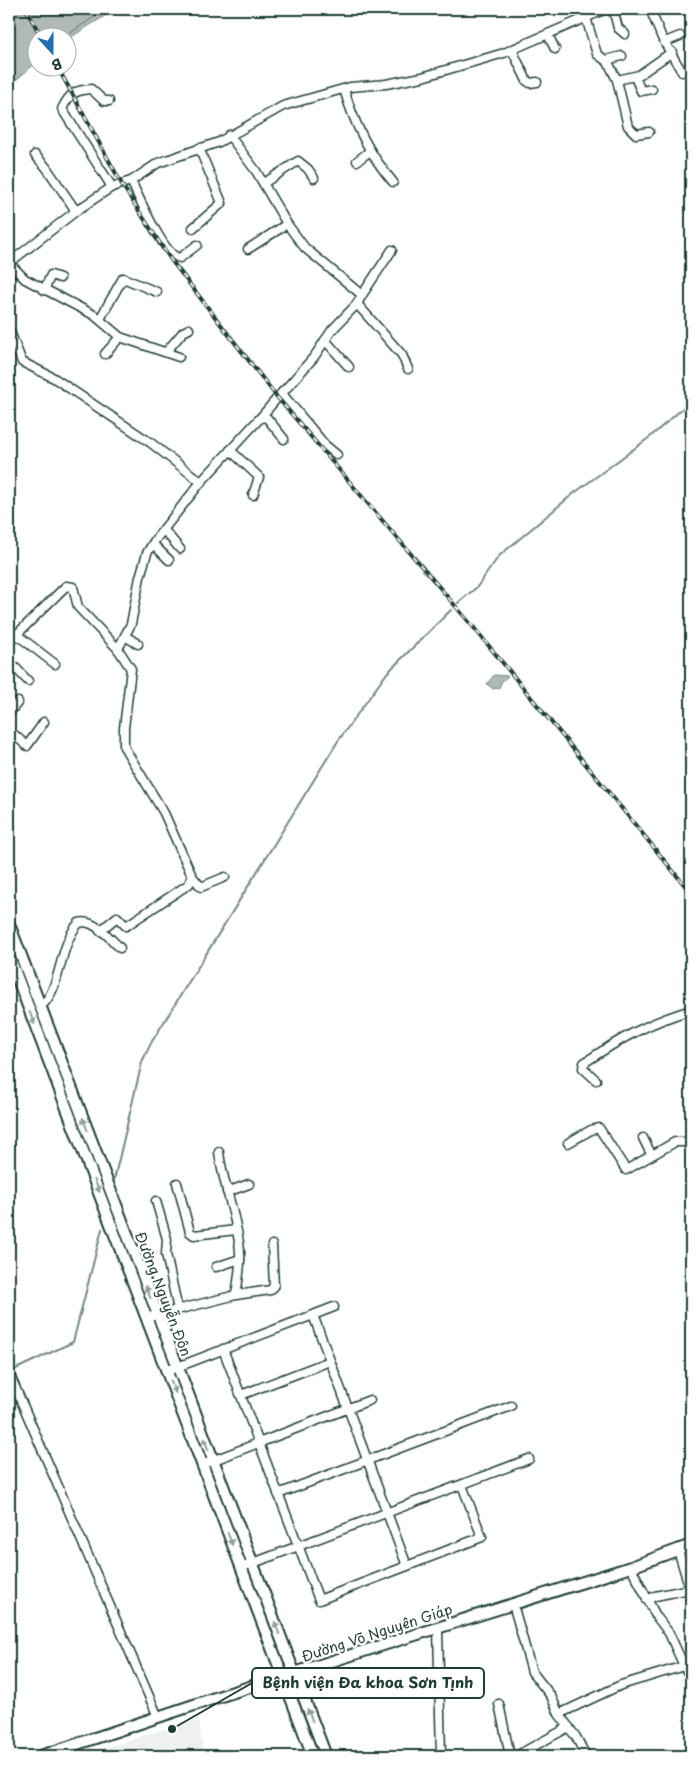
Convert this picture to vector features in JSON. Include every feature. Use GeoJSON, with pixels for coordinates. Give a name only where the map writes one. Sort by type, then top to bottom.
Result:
{"type":"FeatureCollection","features":[{"type":"Feature","properties":{"kind":"main road","name":"Đường Nguyễn Đôn"},"geometry":{"type":"LineString","coordinates":[[9,924],[40,1007],[88,1149]]}},
{"type":"Feature","properties":{"kind":"main road","name":"Đường Nguyễn Đôn"},"geometry":{"type":"LineString","coordinates":[[9,956],[88,1149],[207,1462],[252,1563],[326,1756]]}},
{"type":"Feature","properties":{"kind":"main road","name":"Đường Nguyễn Đôn"},"geometry":{"type":"LineString","coordinates":[[207,1462],[241,1567],[314,1756]]}},
{"type":"Feature","properties":{"kind":"main road","name":"Đường Võ Nguyên Giáp"},"geometry":{"type":"LineString","coordinates":[[42,1756],[69,1752],[158,1717],[631,1567],[691,1545]]}},
{"type":"Feature","properties":{"kind":"street"},"geometry":{"type":"LineString","coordinates":[[179,357],[120,337],[100,319],[25,279],[9,263],[76,211],[114,186],[130,181],[158,162],[229,135],[283,106],[344,89],[422,77],[512,50],[606,9]]}},
{"type":"Feature","properties":{"kind":"street"},"geometry":{"type":"LineString","coordinates":[[613,9],[618,28],[625,34]]}},
{"type":"Feature","properties":{"kind":"street"},"geometry":{"type":"LineString","coordinates":[[650,9],[665,42],[682,72]]}},
{"type":"Feature","properties":{"kind":"street"},"geometry":{"type":"LineString","coordinates":[[586,18],[597,54],[606,60],[617,80],[628,126],[636,134],[649,132]]}},
{"type":"Feature","properties":{"kind":"street"},"geometry":{"type":"LineString","coordinates":[[548,35],[555,49]]}},
{"type":"Feature","properties":{"kind":"street"},"geometry":{"type":"LineString","coordinates":[[665,42],[680,36]]}},
{"type":"Feature","properties":{"kind":"street"},"geometry":{"type":"LineString","coordinates":[[512,50],[527,81],[530,83],[537,82]]}},
{"type":"Feature","properties":{"kind":"street"},"geometry":{"type":"LineString","coordinates":[[617,80],[635,77],[672,52]]}},
{"type":"Feature","properties":{"kind":"street"},"geometry":{"type":"LineString","coordinates":[[606,60],[622,56]]}},
{"type":"Feature","properties":{"kind":"street"},"geometry":{"type":"LineString","coordinates":[[635,77],[641,91],[652,89]]}},
{"type":"Feature","properties":{"kind":"street"},"geometry":{"type":"LineString","coordinates":[[109,101],[104,101],[90,89],[77,90],[72,93],[62,109],[114,186]]}},
{"type":"Feature","properties":{"kind":"street"},"geometry":{"type":"LineString","coordinates":[[344,89],[357,129],[370,151],[393,182]]}},
{"type":"Feature","properties":{"kind":"street"},"geometry":{"type":"LineString","coordinates":[[229,135],[264,184],[287,224],[304,248],[362,295]]}},
{"type":"Feature","properties":{"kind":"street"},"geometry":{"type":"LineString","coordinates":[[193,228],[222,203],[199,148]]}},
{"type":"Feature","properties":{"kind":"street"},"geometry":{"type":"LineString","coordinates":[[357,161],[370,151]]}},
{"type":"Feature","properties":{"kind":"street"},"geometry":{"type":"LineString","coordinates":[[35,155],[46,167],[76,211]]}},
{"type":"Feature","properties":{"kind":"street"},"geometry":{"type":"LineString","coordinates":[[264,184],[298,161],[308,169],[314,178]]}},
{"type":"Feature","properties":{"kind":"street"},"geometry":{"type":"LineString","coordinates":[[130,181],[150,220],[172,255],[180,258],[197,246]]}},
{"type":"Feature","properties":{"kind":"street"},"geometry":{"type":"LineString","coordinates":[[248,249],[287,224]]}},
{"type":"Feature","properties":{"kind":"street"},"geometry":{"type":"LineString","coordinates":[[118,649],[131,624],[140,577],[153,544],[201,482],[314,357],[325,340],[357,304],[392,250]]}},
{"type":"Feature","properties":{"kind":"street"},"geometry":{"type":"LineString","coordinates":[[44,290],[51,275],[60,278]]}},
{"type":"Feature","properties":{"kind":"street"},"geometry":{"type":"LineString","coordinates":[[100,319],[124,278],[157,292]]}},
{"type":"Feature","properties":{"kind":"street"},"geometry":{"type":"LineString","coordinates":[[357,304],[402,355],[408,369]]}},
{"type":"Feature","properties":{"kind":"street"},"geometry":{"type":"LineString","coordinates":[[9,329],[22,362],[54,378],[152,443],[201,482]]}},
{"type":"Feature","properties":{"kind":"street"},"geometry":{"type":"LineString","coordinates":[[166,352],[183,332],[189,329]]}},
{"type":"Feature","properties":{"kind":"street"},"geometry":{"type":"LineString","coordinates":[[105,354],[120,337]]}},
{"type":"Feature","properties":{"kind":"street"},"geometry":{"type":"LineString","coordinates":[[325,340],[349,368]]}},
{"type":"Feature","properties":{"kind":"street"},"geometry":{"type":"LineString","coordinates":[[284,390],[284,396],[312,430],[337,455]]}},
{"type":"Feature","properties":{"kind":"street"},"geometry":{"type":"LineString","coordinates":[[261,417],[267,418],[284,439]]}},
{"type":"Feature","properties":{"kind":"street"},"geometry":{"type":"LineString","coordinates":[[230,450],[259,477],[253,495]]}},
{"type":"Feature","properties":{"kind":"street"},"geometry":{"type":"LineString","coordinates":[[164,530],[180,549]]}},
{"type":"Feature","properties":{"kind":"street"},"geometry":{"type":"LineString","coordinates":[[153,544],[169,560]]}},
{"type":"Feature","properties":{"kind":"street"},"geometry":{"type":"LineString","coordinates":[[9,642],[66,586],[70,585],[78,607],[118,649],[132,672],[124,728],[124,747],[164,813],[192,876],[201,887],[225,877]]}},
{"type":"Feature","properties":{"kind":"street"},"geometry":{"type":"LineString","coordinates":[[16,634],[55,664]]}},
{"type":"Feature","properties":{"kind":"street"},"geometry":{"type":"LineString","coordinates":[[126,636],[138,644]]}},
{"type":"Feature","properties":{"kind":"street"},"geometry":{"type":"LineString","coordinates":[[9,661],[28,681]]}},
{"type":"Feature","properties":{"kind":"street"},"geometry":{"type":"LineString","coordinates":[[9,713],[18,702]]}},
{"type":"Feature","properties":{"kind":"street"},"geometry":{"type":"LineString","coordinates":[[9,730],[27,746],[44,722]]}},
{"type":"Feature","properties":{"kind":"street"},"geometry":{"type":"LineString","coordinates":[[100,931],[117,917],[126,926],[189,884],[192,876]]}},
{"type":"Feature","properties":{"kind":"street"},"geometry":{"type":"LineString","coordinates":[[40,1007],[50,996],[64,950],[78,924],[87,922],[120,948]]}},
{"type":"Feature","properties":{"kind":"street"},"geometry":{"type":"LineString","coordinates":[[596,1080],[583,1068],[584,1063],[631,1032],[660,1019],[691,1010]]}},
{"type":"Feature","properties":{"kind":"street"},"geometry":{"type":"LineString","coordinates":[[568,1143],[591,1130],[599,1128],[626,1170],[675,1142],[690,1143],[691,1153]]}},
{"type":"Feature","properties":{"kind":"street"},"geometry":{"type":"LineString","coordinates":[[643,1138],[651,1154]]}},
{"type":"Feature","properties":{"kind":"street"},"geometry":{"type":"LineString","coordinates":[[219,1152],[222,1175],[236,1230],[240,1260],[236,1295]]}},
{"type":"Feature","properties":{"kind":"street"},"geometry":{"type":"LineString","coordinates":[[177,1183],[190,1232],[194,1235],[236,1230]]}},
{"type":"Feature","properties":{"kind":"street"},"geometry":{"type":"LineString","coordinates":[[227,1192],[250,1184]]}},
{"type":"Feature","properties":{"kind":"street"},"geometry":{"type":"LineString","coordinates":[[156,1201],[167,1239],[166,1254],[178,1310]]}},
{"type":"Feature","properties":{"kind":"street"},"geometry":{"type":"LineString","coordinates":[[151,1316],[273,1288],[272,1245]]}},
{"type":"Feature","properties":{"kind":"street"},"geometry":{"type":"LineString","coordinates":[[216,1267],[240,1260]]}},
{"type":"Feature","properties":{"kind":"street"},"geometry":{"type":"LineString","coordinates":[[171,1369],[334,1308]]}},
{"type":"Feature","properties":{"kind":"street"},"geometry":{"type":"LineString","coordinates":[[313,1315],[407,1566]]}},
{"type":"Feature","properties":{"kind":"street"},"geometry":{"type":"LineString","coordinates":[[223,1350],[319,1600],[482,1537],[462,1485]]}},
{"type":"Feature","properties":{"kind":"street"},"geometry":{"type":"LineString","coordinates":[[241,1395],[330,1361]]}},
{"type":"Feature","properties":{"kind":"street"},"geometry":{"type":"LineString","coordinates":[[9,1373],[158,1717]]}},
{"type":"Feature","properties":{"kind":"street"},"geometry":{"type":"LineString","coordinates":[[207,1462],[370,1400]]}},
{"type":"Feature","properties":{"kind":"street"},"geometry":{"type":"LineString","coordinates":[[278,1494],[511,1406]]}},
{"type":"Feature","properties":{"kind":"street"},"geometry":{"type":"LineString","coordinates":[[241,1567],[298,1548],[529,1459]]}},
{"type":"Feature","properties":{"kind":"street"},"geometry":{"type":"LineString","coordinates":[[647,1600],[655,1596],[690,1589],[678,1550]]}},
{"type":"Feature","properties":{"kind":"street"},"geometry":{"type":"LineString","coordinates":[[631,1567],[647,1600],[669,1633],[691,1678]]}},
{"type":"Feature","properties":{"kind":"street"},"geometry":{"type":"LineString","coordinates":[[513,1604],[525,1641],[532,1672],[551,1696],[559,1714],[586,1756]]}},
{"type":"Feature","properties":{"kind":"street"},"geometry":{"type":"LineString","coordinates":[[438,1629],[442,1756]]}},
{"type":"Feature","properties":{"kind":"street"},"geometry":{"type":"LineString","coordinates":[[559,1714],[621,1685],[684,1666]]}},
{"type":"Feature","properties":{"kind":"street"},"geometry":{"type":"LineString","coordinates":[[499,1704],[510,1756]]}},
{"type":"Feature","properties":{"kind":"street"},"geometry":{"type":"LineString","coordinates":[[516,1756],[569,1727]]}},
{"type":"Feature","properties":{"kind":"shaded area"},"geometry":{"type":"Polygon","coordinates":[[[199,1718],[203,1756],[79,1756],[199,1718]]]}},
{"type":"Feature","properties":{"kind":"water"},"geometry":{"type":"Polygon","coordinates":[[[9,9],[116,9],[78,33],[78,28],[28,28],[28,70],[9,86],[9,9]]]}},
{"type":"Feature","properties":{"kind":"water"},"geometry":{"type":"Polygon","coordinates":[[[494,675],[508,676],[502,681],[499,688],[493,689],[487,684],[494,675]]]}},
{"type":"Feature","properties":{"kind":"waterway"},"geometry":{"type":"LineString","coordinates":[[458,603],[477,587],[499,556],[573,494],[650,437],[691,401]]}},
{"type":"Feature","properties":{"kind":"waterway"},"geometry":{"type":"LineString","coordinates":[[114,1180],[142,1062],[151,1043],[338,741],[387,673],[451,610]]}},
{"type":"Feature","properties":{"kind":"waterway"},"geometry":{"type":"LineString","coordinates":[[16,1369],[73,1342],[102,1229]]}},
{"type":"Feature","properties":{"kind":"railway"},"geometry":{"type":"LineString","coordinates":[[26,9],[36,28]]}},
{"type":"Feature","properties":{"kind":"railway"},"geometry":{"type":"LineString","coordinates":[[64,78],[124,188],[171,260],[277,397],[475,629],[691,893]]}},
{"type":"Feature","properties":{"kind":"place","name":"Bệnh viện Đa khoa Sơn Tịnh"},"geometry":{"type":"Point","coordinates":[172,1729]}}]}
